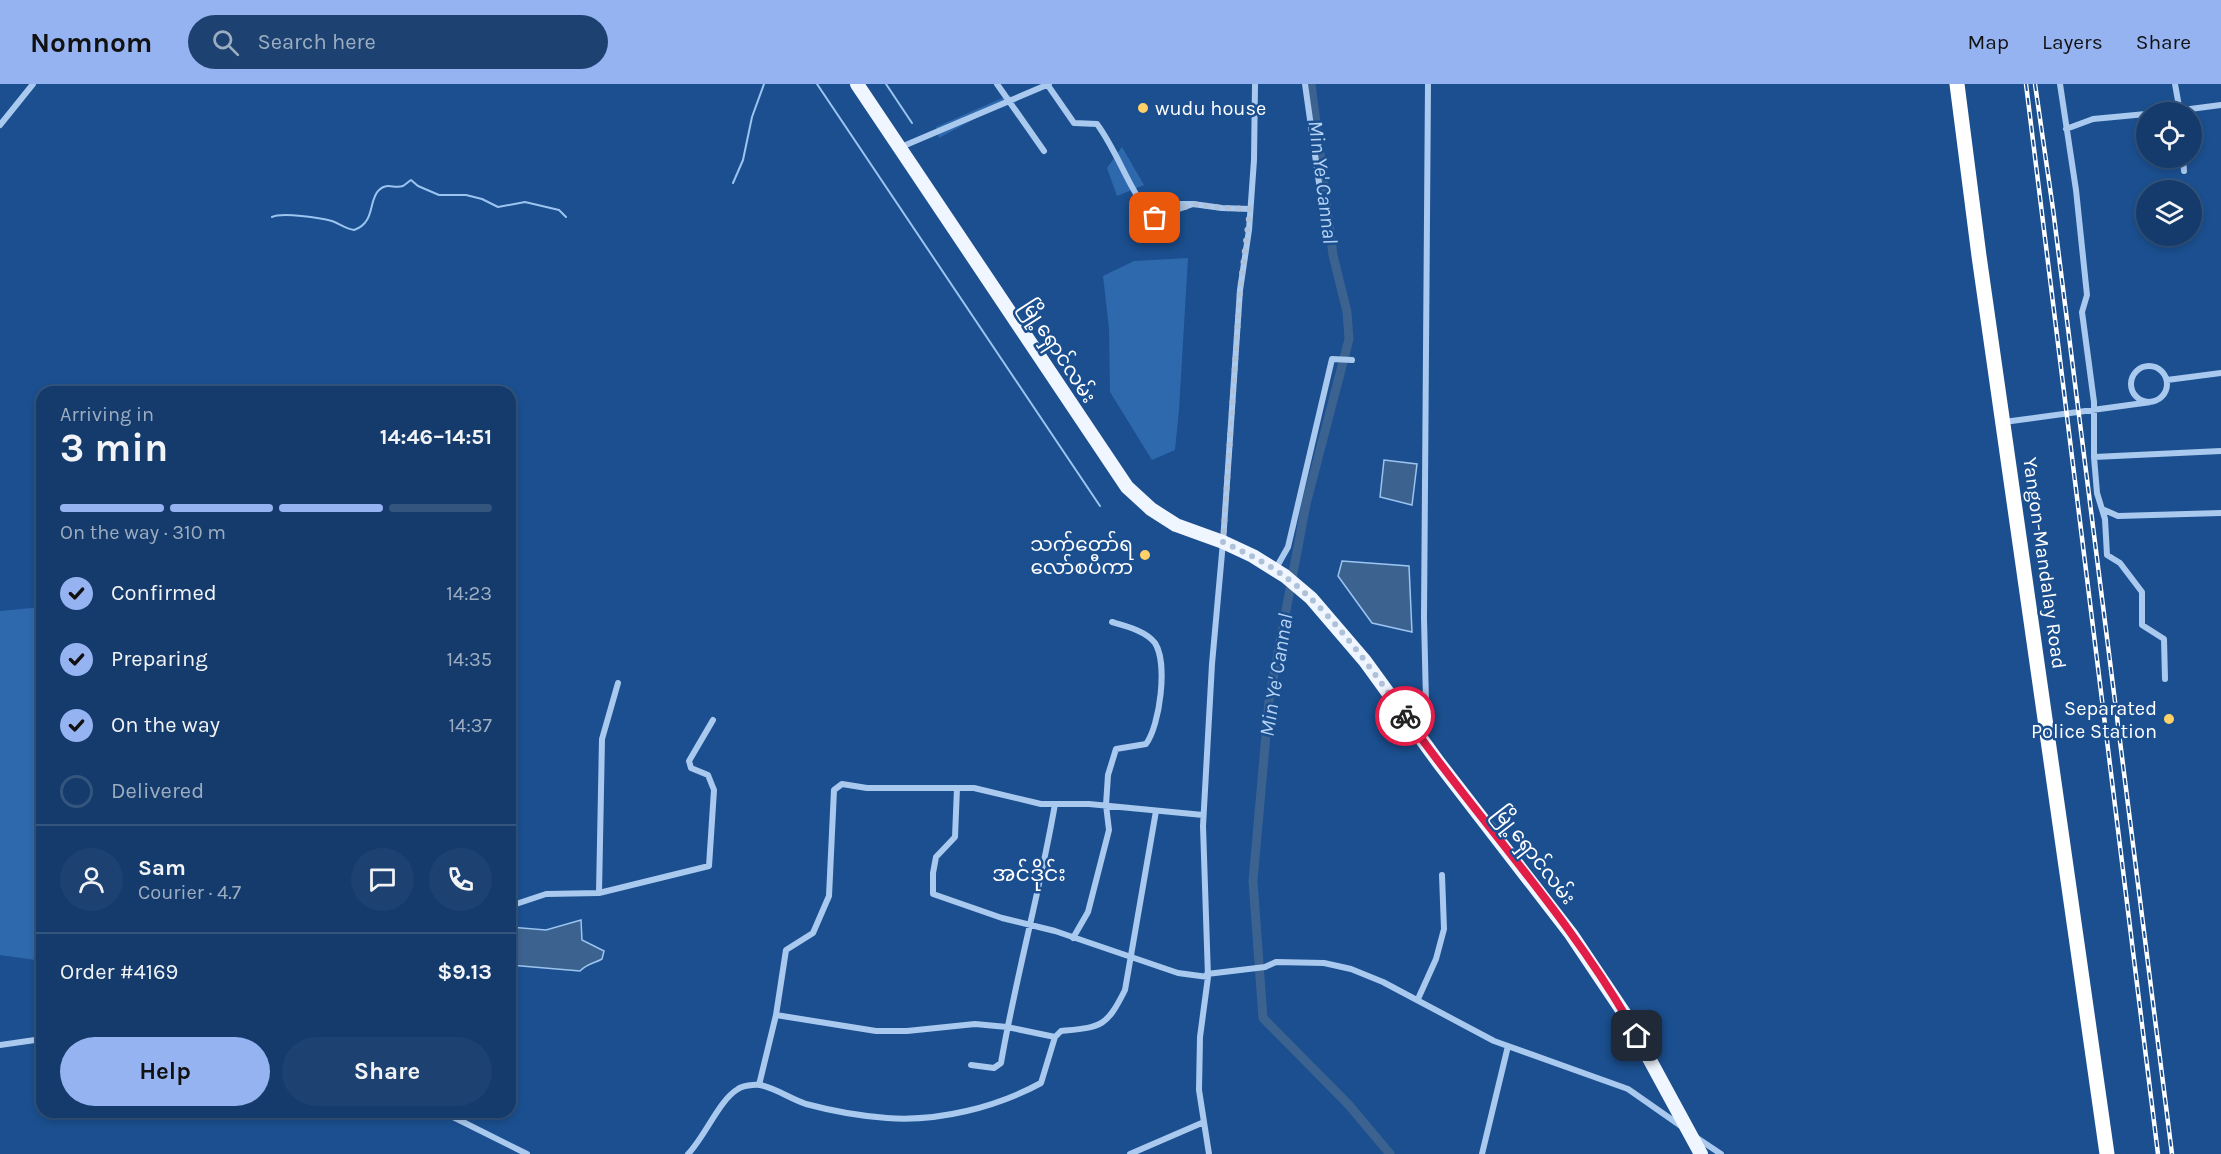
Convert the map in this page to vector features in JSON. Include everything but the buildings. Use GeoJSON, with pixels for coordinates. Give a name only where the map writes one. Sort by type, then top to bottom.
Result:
{"type":"FeatureCollection","features":[{"type":"Feature","properties":{"kind":"highway","name":"Yangon-Mandalay Road"},"geometry":{"type":"LineString","coordinates":[[1957,84],[1979,256],[2107,1154]]}},
{"type":"Feature","properties":{"kind":"main road","name":"မြို့ရှောင်လမ်း"},"geometry":{"type":"LineString","coordinates":[[857,84],[1127,487],[1151,509],[1176,525],[1223,542],[1253,556],[1280,573],[1311,598],[1365,661],[1439,763],[1571,934],[1626,1016],[1701,1154]]}},
{"type":"Feature","properties":{"kind":"street"},"geometry":{"type":"LineString","coordinates":[[0,125],[33,84]]}},
{"type":"Feature","properties":{"kind":"street"},"geometry":{"type":"LineString","coordinates":[[997,84],[1044,151]]}},
{"type":"Feature","properties":{"kind":"street"},"geometry":{"type":"LineString","coordinates":[[901,147],[1048,84],[1074,123],[1097,124],[1109,141],[1122,172],[1139,199],[1174,204],[1250,209]]}},
{"type":"Feature","properties":{"kind":"street"},"geometry":{"type":"LineString","coordinates":[[1209,1154],[1199,1090],[1200,1037],[1208,976],[1203,815],[1240,290],[1250,209],[1256,84]]}},
{"type":"Feature","properties":{"kind":"street"},"geometry":{"type":"LineString","coordinates":[[1305,84],[1319,183]]}},
{"type":"Feature","properties":{"kind":"street"},"geometry":{"type":"LineString","coordinates":[[1426,702],[1424,618],[1428,84]]}},
{"type":"Feature","properties":{"kind":"street"},"geometry":{"type":"LineString","coordinates":[[2060,84],[2076,190],[2087,295],[2082,312],[2094,402],[2094,457],[2097,493],[2105,519],[2107,555],[2120,563],[2142,592],[2142,625],[2164,639],[2165,679]]}},
{"type":"Feature","properties":{"kind":"street"},"geometry":{"type":"LineString","coordinates":[[2175,84],[2178,102]]}},
{"type":"Feature","properties":{"kind":"street"},"geometry":{"type":"LineString","coordinates":[[2202,108],[2221,105]]}},
{"type":"Feature","properties":{"kind":"street"},"geometry":{"type":"LineString","coordinates":[[2066,129],[2093,119],[2136,115]]}},
{"type":"Feature","properties":{"kind":"street"},"geometry":{"type":"LineString","coordinates":[[1139,224],[1193,204]]}},
{"type":"Feature","properties":{"kind":"street"},"geometry":{"type":"LineString","coordinates":[[1280,573],[1294,526],[1332,359],[1352,360]]}},
{"type":"Feature","properties":{"kind":"street"},"geometry":{"type":"LineString","coordinates":[[2003,422],[2151,402],[2165,392],[2167,380],[2160,369],[2148,365],[2133,375],[2130,386],[2135,396],[2145,402],[2151,402]]}},
{"type":"Feature","properties":{"kind":"street"},"geometry":{"type":"LineString","coordinates":[[2167,380],[2221,373]]}},
{"type":"Feature","properties":{"kind":"street"},"geometry":{"type":"LineString","coordinates":[[2094,457],[2221,451]]}},
{"type":"Feature","properties":{"kind":"street"},"geometry":{"type":"LineString","coordinates":[[2102,509],[2118,516],[2221,513]]}},
{"type":"Feature","properties":{"kind":"street"},"geometry":{"type":"LineString","coordinates":[[1073,938],[1088,912],[1109,830],[1106,806],[1111,758],[1116,749],[1146,744],[1151,737],[1162,672],[1160,656],[1154,642],[1133,629],[1113,622]]}},
{"type":"Feature","properties":{"kind":"street"},"geometry":{"type":"LineString","coordinates":[[599,893],[602,739],[618,683]]}},
{"type":"Feature","properties":{"kind":"street"},"geometry":{"type":"LineString","coordinates":[[516,904],[546,894],[599,893],[709,866],[714,790],[708,775],[691,768],[689,761],[713,720]]}},
{"type":"Feature","properties":{"kind":"street"},"geometry":{"type":"LineString","coordinates":[[759,1085],[776,1015],[786,950],[813,933],[830,896],[834,790],[842,784],[867,788],[974,788],[1041,804],[1106,806],[1203,815]]}},
{"type":"Feature","properties":{"kind":"street"},"geometry":{"type":"LineString","coordinates":[[957,788],[955,837],[936,857],[933,894],[1178,974],[1208,976],[1265,967],[1276,962],[1324,963],[1351,969],[1418,999],[1494,1041],[1628,1089],[1721,1154]]}},
{"type":"Feature","properties":{"kind":"street"},"geometry":{"type":"LineString","coordinates":[[971,1065],[994,1068],[1001,1063],[1055,804]]}},
{"type":"Feature","properties":{"kind":"street"},"geometry":{"type":"LineString","coordinates":[[688,1154],[696,1146],[729,1095],[740,1088],[759,1085],[805,1104],[848,1113],[920,1119],[970,1110],[1023,1093],[1041,1083],[1055,1036],[1061,1031],[1102,1024],[1118,1005],[1125,990],[1156,811]]}},
{"type":"Feature","properties":{"kind":"street"},"geometry":{"type":"LineString","coordinates":[[1418,999],[1437,959],[1444,929],[1442,875]]}},
{"type":"Feature","properties":{"kind":"street"},"geometry":{"type":"LineString","coordinates":[[776,1015],[876,1031],[907,1031],[975,1024],[1055,1036]]}},
{"type":"Feature","properties":{"kind":"street"},"geometry":{"type":"LineString","coordinates":[[0,1046],[36,1040]]}},
{"type":"Feature","properties":{"kind":"street"},"geometry":{"type":"LineString","coordinates":[[1482,1154],[1508,1046]]}},
{"type":"Feature","properties":{"kind":"street"},"geometry":{"type":"LineString","coordinates":[[455,1118],[527,1154]]}},
{"type":"Feature","properties":{"kind":"street"},"geometry":{"type":"LineString","coordinates":[[1130,1154],[1204,1122]]}},
{"type":"Feature","properties":{"kind":"shaded area"},"geometry":{"type":"Polygon","coordinates":[[[1009,95],[1016,102],[980,116],[939,138],[936,127],[1009,95]]]}},
{"type":"Feature","properties":{"kind":"shaded area"},"geometry":{"type":"Polygon","coordinates":[[[1122,147],[1144,185],[1117,196],[1107,168],[1122,147]]]}},
{"type":"Feature","properties":{"kind":"shaded area"},"geometry":{"type":"Polygon","coordinates":[[[1188,258],[1175,450],[1152,460],[1110,392],[1109,328],[1103,276],[1134,261],[1188,258]]]}},
{"type":"Feature","properties":{"kind":"shaded area"},"geometry":{"type":"Polygon","coordinates":[[[1384,460],[1417,464],[1412,505],[1380,497],[1384,460]]]}},
{"type":"Feature","properties":{"kind":"shaded area"},"geometry":{"type":"Polygon","coordinates":[[[1342,561],[1409,566],[1412,632],[1372,623],[1338,576],[1342,561]]]}},
{"type":"Feature","properties":{"kind":"shaded area"},"geometry":{"type":"Polygon","coordinates":[[[36,608],[36,960],[0,955],[0,611],[36,608]]]}},
{"type":"Feature","properties":{"kind":"shaded area"},"geometry":{"type":"Polygon","coordinates":[[[581,920],[582,940],[604,951],[602,959],[580,971],[516,966],[516,928],[546,930],[581,920]]]}},
{"type":"Feature","properties":{"kind":"waterway"},"geometry":{"type":"LineString","coordinates":[[733,183],[743,160],[752,117],[764,84]]}},
{"type":"Feature","properties":{"kind":"waterway"},"geometry":{"type":"LineString","coordinates":[[817,84],[1100,506]]}},
{"type":"Feature","properties":{"kind":"waterway"},"geometry":{"type":"LineString","coordinates":[[886,84],[912,123]]}},
{"type":"Feature","properties":{"kind":"waterway","name":"Min Ye' Cannal"},"geometry":{"type":"LineString","coordinates":[[1311,84],[1333,255],[1347,312],[1349,339],[1306,504],[1269,701],[1253,881],[1263,1018],[1348,1104],[1390,1154]]}},
{"type":"Feature","properties":{"kind":"waterway"},"geometry":{"type":"LineString","coordinates":[[272,217],[292,215],[319,218],[354,230],[366,222],[379,190],[385,186],[400,187],[411,180],[418,186],[439,195],[466,195],[482,199],[498,207],[525,202],[559,210],[566,217]]}},
{"type":"Feature","properties":{"kind":"railway"},"geometry":{"type":"LineString","coordinates":[[2026,84],[2158,1154]]}},
{"type":"Feature","properties":{"kind":"railway"},"geometry":{"type":"LineString","coordinates":[[2035,84],[2053,209],[2172,1154]]}},
{"type":"Feature","properties":{"kind":"way so far"},"geometry":{"type":"LineString","coordinates":[[1155,218],[1193,204],[1250,209],[1240,290],[1223,542],[1253,556],[1285,576],[1311,598],[1365,661],[1405,716]]}},
{"type":"Feature","properties":{"kind":"place","name":"wudu house"},"geometry":{"type":"Point","coordinates":[1143,108]}},
{"type":"Feature","properties":{"kind":"place","name":"သက်တော်ရ လော်စပီကာ"},"geometry":{"type":"Point","coordinates":[1145,555]}},
{"type":"Feature","properties":{"kind":"place","name":"Separated Police Station"},"geometry":{"type":"Point","coordinates":[2169,719]}},
{"type":"Feature","properties":{"kind":"district","name":"အင်ဒိုင်း"},"geometry":{"type":"Point","coordinates":[1029,873]}},
{"type":"Feature","properties":{"kind":"route"},"geometry":{"type":"LineString","coordinates":[[1405,716],[1571,934],[1637,1036]]}}]}
